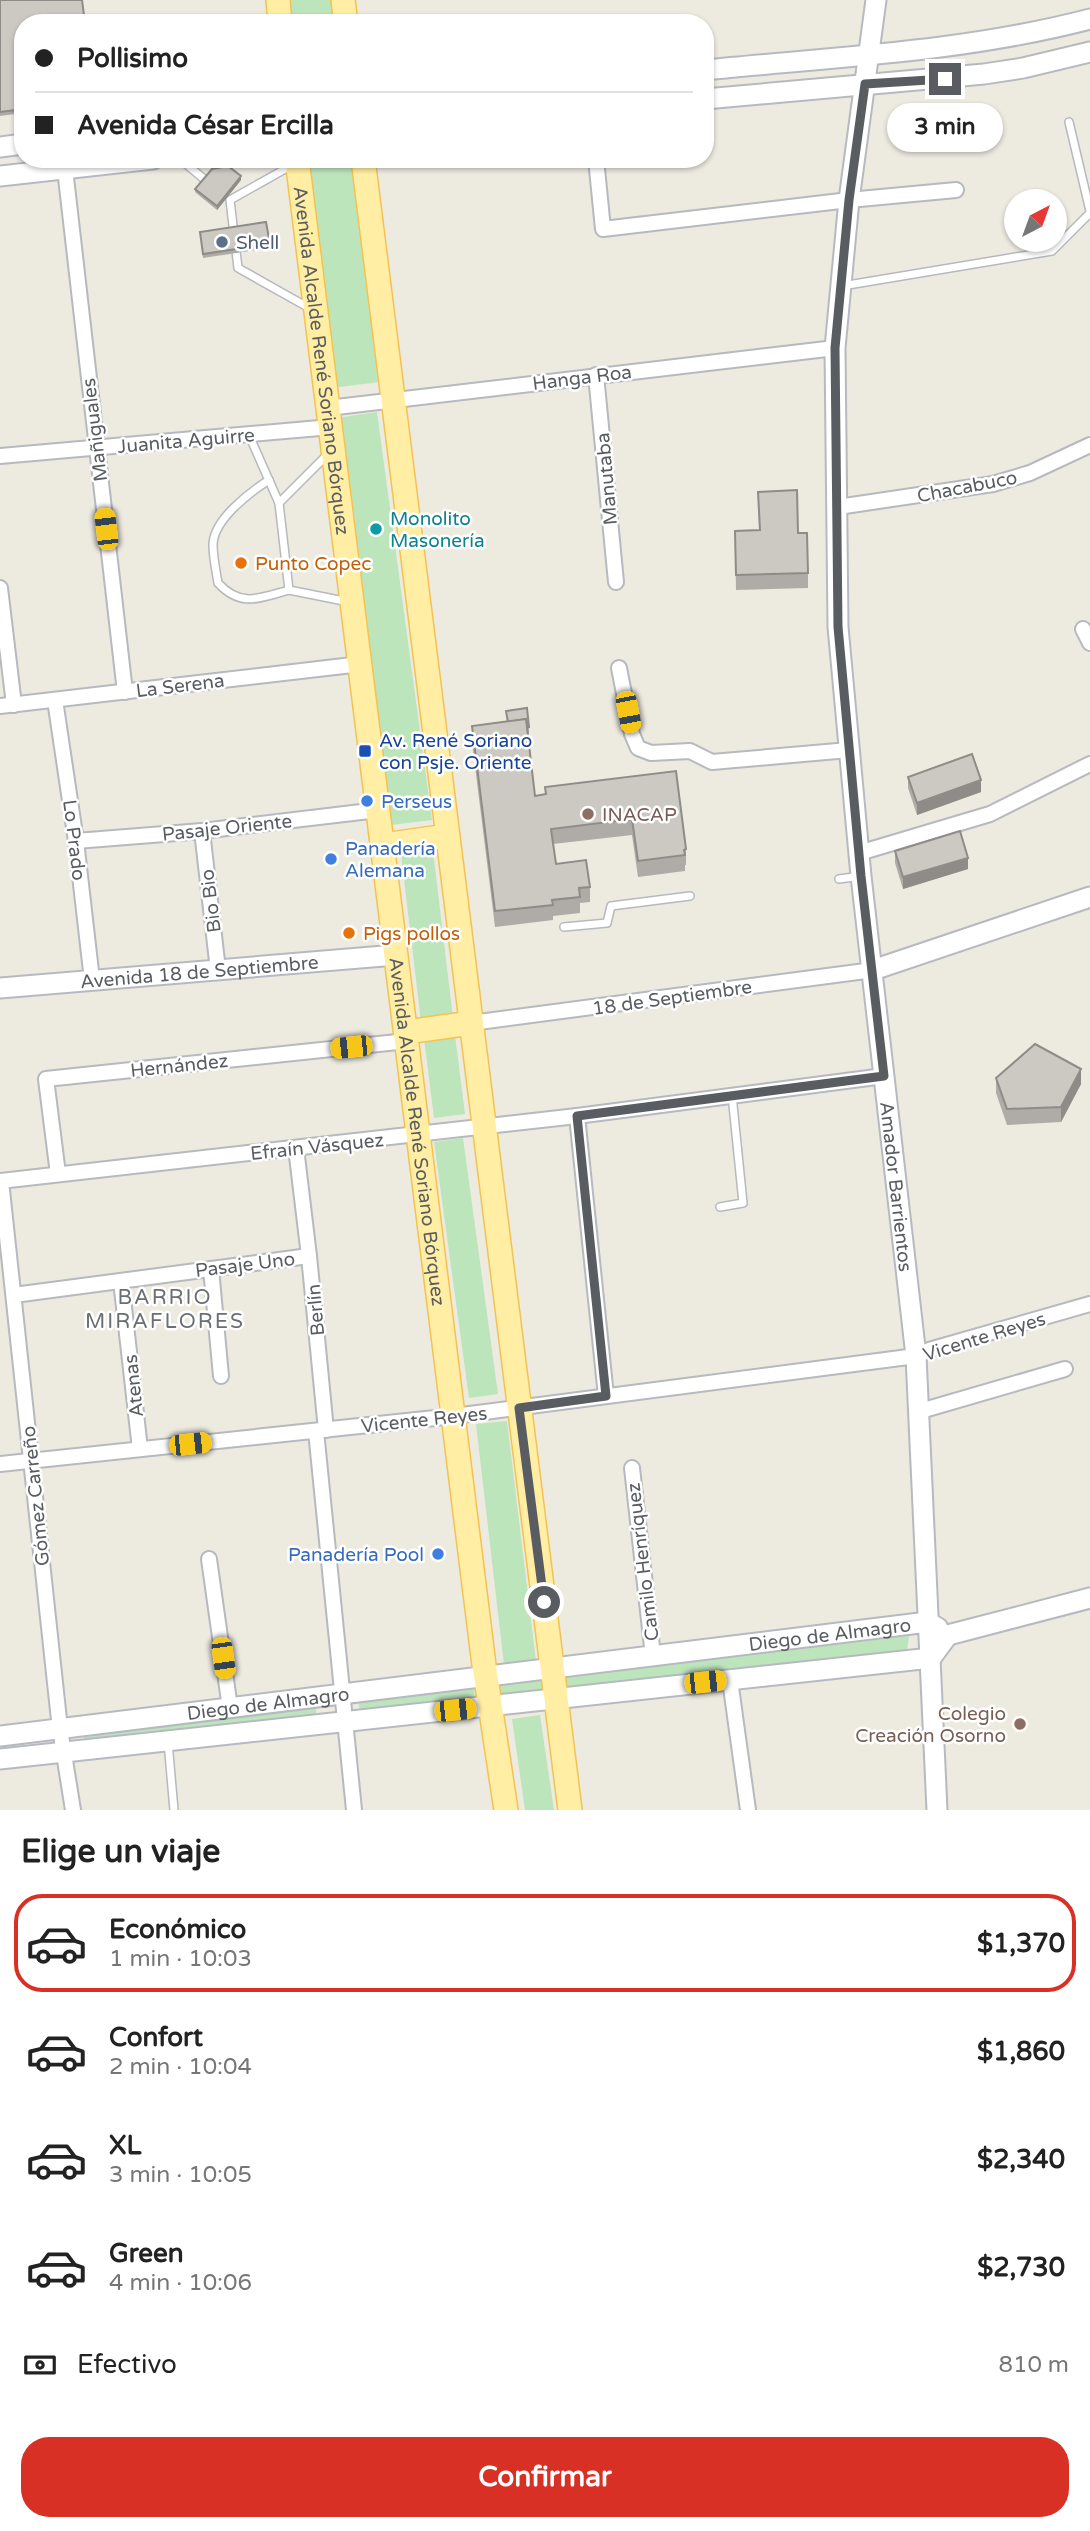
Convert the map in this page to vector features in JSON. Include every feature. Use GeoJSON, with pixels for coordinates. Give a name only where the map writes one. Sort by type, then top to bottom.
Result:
{"type":"FeatureCollection","features":[{"type":"Feature","properties":{"kind":"main road","name":"Amador Barrientos"},"geometry":{"type":"LineString","coordinates":[[876,0],[849,200],[835,348],[838,627],[861,876],[916,1356],[937,1810]]}},
{"type":"Feature","properties":{"kind":"main road"},"geometry":{"type":"LineString","coordinates":[[714,69],[954,46],[1090,19]]}},
{"type":"Feature","properties":{"kind":"main road"},"geometry":{"type":"LineString","coordinates":[[1029,33],[1036,37],[1044,50],[1037,65]]}},
{"type":"Feature","properties":{"kind":"main road"},"geometry":{"type":"LineString","coordinates":[[714,98],[971,76],[1037,65],[1090,52]]}},
{"type":"Feature","properties":{"kind":"main road"},"geometry":{"type":"LineString","coordinates":[[0,176],[48,168]]}},
{"type":"Feature","properties":{"kind":"main road","name":"Avenida Alcalde René Soriano Bórquez"},"geometry":{"type":"LineString","coordinates":[[299,168],[486,1677],[506,1810]]}},
{"type":"Feature","properties":{"kind":"main road"},"geometry":{"type":"LineString","coordinates":[[364,168],[570,1810]]}},
{"type":"Feature","properties":{"kind":"main road"},"geometry":{"type":"LineString","coordinates":[[383,845],[447,836]]}},
{"type":"Feature","properties":{"kind":"main road"},"geometry":{"type":"LineString","coordinates":[[873,970],[1090,897]]}},
{"type":"Feature","properties":{"kind":"main road","name":"Avenida 18 de Septiembre"},"geometry":{"type":"LineString","coordinates":[[0,988],[396,955]]}},
{"type":"Feature","properties":{"kind":"main road"},"geometry":{"type":"LineString","coordinates":[[407,1037],[471,1023]]}},
{"type":"Feature","properties":{"kind":"main road"},"geometry":{"type":"LineString","coordinates":[[948,1635],[1090,1598]]}},
{"type":"Feature","properties":{"kind":"main road","name":"Diego de Almagro"},"geometry":{"type":"LineString","coordinates":[[0,1736],[928,1622],[948,1635],[931,1658],[0,1759]]}},
{"type":"Feature","properties":{"kind":"main road"},"geometry":{"type":"LineString","coordinates":[[726,1647],[730,1680]]}},
{"type":"Feature","properties":{"kind":"street","name":"Mañiguales"},"geometry":{"type":"LineString","coordinates":[[60,168],[125,692]]}},
{"type":"Feature","properties":{"kind":"street"},"geometry":{"type":"LineString","coordinates":[[597,168],[603,229],[956,190]]}},
{"type":"Feature","properties":{"kind":"street","name":"Hanga Roa"},"geometry":{"type":"LineString","coordinates":[[331,428],[393,400],[835,348]]}},
{"type":"Feature","properties":{"kind":"street","name":"Manutaba"},"geometry":{"type":"LineString","coordinates":[[596,375],[616,582]]}},
{"type":"Feature","properties":{"kind":"street","name":"Juanita Aguirre"},"geometry":{"type":"LineString","coordinates":[[0,456],[331,428]]}},
{"type":"Feature","properties":{"kind":"street","name":"Chacabuco"},"geometry":{"type":"LineString","coordinates":[[838,508],[993,484],[1030,473],[1090,445]]}},
{"type":"Feature","properties":{"kind":"street"},"geometry":{"type":"LineString","coordinates":[[0,588],[7,706]]}},
{"type":"Feature","properties":{"kind":"street"},"geometry":{"type":"LineString","coordinates":[[1083,629],[1090,643]]}},
{"type":"Feature","properties":{"kind":"street","name":"La Serena"},"geometry":{"type":"LineString","coordinates":[[7,706],[361,664]]}},
{"type":"Feature","properties":{"kind":"street"},"geometry":{"type":"LineString","coordinates":[[620,668],[632,734],[638,748],[651,753],[690,751],[712,762],[849,750]]}},
{"type":"Feature","properties":{"kind":"street","name":"Lo Prado"},"geometry":{"type":"LineString","coordinates":[[55,700],[76,841],[92,981]]}},
{"type":"Feature","properties":{"kind":"street"},"geometry":{"type":"LineString","coordinates":[[859,853],[990,814],[1090,764]]}},
{"type":"Feature","properties":{"kind":"street","name":"Pasaje Oriente"},"geometry":{"type":"LineString","coordinates":[[76,841],[202,831],[378,810]]}},
{"type":"Feature","properties":{"kind":"street","name":"Bio Bio"},"geometry":{"type":"LineString","coordinates":[[202,831],[218,970]]}},
{"type":"Feature","properties":{"kind":"street","name":"18 de Septiembre"},"geometry":{"type":"LineString","coordinates":[[471,1023],[873,970]]}},
{"type":"Feature","properties":{"kind":"street","name":"Hernández"},"geometry":{"type":"LineString","coordinates":[[58,1174],[46,1079],[407,1037]]}},
{"type":"Feature","properties":{"kind":"street","name":"Efraín Vásquez"},"geometry":{"type":"LineString","coordinates":[[1,1181],[577,1116],[884,1076]]}},
{"type":"Feature","properties":{"kind":"street"},"geometry":{"type":"LineString","coordinates":[[577,1116],[606,1396]]}},
{"type":"Feature","properties":{"kind":"street","name":"Berlín"},"geometry":{"type":"LineString","coordinates":[[296,1149],[309,1256],[321,1430],[354,1810]]}},
{"type":"Feature","properties":{"kind":"street","name":"Gómez Carreño"},"geometry":{"type":"LineString","coordinates":[[1,1181],[60,1729],[73,1810]]}},
{"type":"Feature","properties":{"kind":"street","name":"Pasaje Uno"},"geometry":{"type":"LineString","coordinates":[[14,1295],[309,1256]]}},
{"type":"Feature","properties":{"kind":"street"},"geometry":{"type":"LineString","coordinates":[[211,1269],[221,1376]]}},
{"type":"Feature","properties":{"kind":"street","name":"Atenas"},"geometry":{"type":"LineString","coordinates":[[121,1280],[139,1450]]}},
{"type":"Feature","properties":{"kind":"street","name":"Vicente Reyes"},"geometry":{"type":"LineString","coordinates":[[0,1464],[454,1416],[916,1356],[1090,1304]]}},
{"type":"Feature","properties":{"kind":"street"},"geometry":{"type":"LineString","coordinates":[[918,1412],[1065,1369]]}},
{"type":"Feature","properties":{"kind":"street","name":"Camilo Henríquez"},"geometry":{"type":"LineString","coordinates":[[632,1468],[653,1656]]}},
{"type":"Feature","properties":{"kind":"street"},"geometry":{"type":"LineString","coordinates":[[209,1559],[230,1708]]}},
{"type":"Feature","properties":{"kind":"street"},"geometry":{"type":"LineString","coordinates":[[730,1680],[748,1810]]}},
{"type":"Feature","properties":{"kind":"lane"},"geometry":{"type":"LineString","coordinates":[[841,286],[1052,251],[1090,212],[1069,122]]}},
{"type":"Feature","properties":{"kind":"lane"},"geometry":{"type":"LineString","coordinates":[[191,168],[230,200],[238,268],[316,312]]}},
{"type":"Feature","properties":{"kind":"lane"},"geometry":{"type":"LineString","coordinates":[[230,200],[284,168]]}},
{"type":"Feature","properties":{"kind":"lane"},"geometry":{"type":"LineString","coordinates":[[279,503],[331,428]]}},
{"type":"Feature","properties":{"kind":"lane"},"geometry":{"type":"LineString","coordinates":[[249,434],[279,503],[289,590]]}},
{"type":"Feature","properties":{"kind":"lane"},"geometry":{"type":"LineString","coordinates":[[269,480],[241,500],[220,526],[212,542],[218,583],[231,594],[251,600],[289,590],[352,603]]}},
{"type":"Feature","properties":{"kind":"lane"},"geometry":{"type":"LineString","coordinates":[[839,879],[861,876]]}},
{"type":"Feature","properties":{"kind":"lane"},"geometry":{"type":"LineString","coordinates":[[564,928],[607,923],[611,906],[690,896]]}},
{"type":"Feature","properties":{"kind":"lane"},"geometry":{"type":"LineString","coordinates":[[720,1207],[743,1203],[732,1095]]}},
{"type":"Feature","properties":{"kind":"lane"},"geometry":{"type":"LineString","coordinates":[[167,1741],[174,1810]]}},
{"type":"Feature","properties":{"kind":"green space"},"geometry":{"type":"Polygon","coordinates":[[[289,0],[333,0],[335,14],[291,14],[289,0]]]}},
{"type":"Feature","properties":{"kind":"green space"},"geometry":{"type":"Polygon","coordinates":[[[303,168],[352,168],[380,382],[331,388],[303,168]]]}},
{"type":"Feature","properties":{"kind":"green space"},"geometry":{"type":"Polygon","coordinates":[[[377,412],[432,820],[391,825],[336,418],[377,412]]]}},
{"type":"Feature","properties":{"kind":"green space"},"geometry":{"type":"Polygon","coordinates":[[[433,851],[453,1018],[421,1022],[401,854],[433,851]]]}},
{"type":"Feature","properties":{"kind":"green space"},"geometry":{"type":"Polygon","coordinates":[[[455,1035],[465,1114],[434,1118],[424,1038],[455,1035]]]}},
{"type":"Feature","properties":{"kind":"green space"},"geometry":{"type":"Polygon","coordinates":[[[463,1138],[498,1394],[469,1398],[434,1142],[463,1138]]]}},
{"type":"Feature","properties":{"kind":"green space"},"geometry":{"type":"Polygon","coordinates":[[[507,1421],[536,1661],[504,1665],[476,1424],[507,1421]]]}},
{"type":"Feature","properties":{"kind":"green space"},"geometry":{"type":"Polygon","coordinates":[[[909,1636],[907,1651],[566,1688],[566,1676],[909,1636]]]}},
{"type":"Feature","properties":{"kind":"green space"},"geometry":{"type":"Polygon","coordinates":[[[546,1680],[548,1692],[497,1698],[495,1686],[546,1680]]]}},
{"type":"Feature","properties":{"kind":"green space"},"geometry":{"type":"Polygon","coordinates":[[[475,1686],[474,1699],[360,1713],[358,1700],[475,1686]]]}},
{"type":"Feature","properties":{"kind":"green space"},"geometry":{"type":"Polygon","coordinates":[[[316,1707],[316,1715],[85,1745],[83,1732],[316,1707]]]}},
{"type":"Feature","properties":{"kind":"green space"},"geometry":{"type":"Polygon","coordinates":[[[540,1715],[554,1810],[525,1810],[512,1719],[540,1715]]]}},
{"type":"Feature","properties":{"kind":"building"},"geometry":{"type":"Polygon","coordinates":[[[0,0],[82,0],[84,14],[14,14],[14,110],[0,112],[0,0]]]}},
{"type":"Feature","properties":{"kind":"building"},"geometry":{"type":"Polygon","coordinates":[[[231,168],[241,176],[217,206],[195,189],[212,169],[231,168]]]}},
{"type":"Feature","properties":{"kind":"building"},"geometry":{"type":"Polygon","coordinates":[[[266,222],[270,244],[203,254],[200,232],[266,222]]]}},
{"type":"Feature","properties":{"kind":"building"},"geometry":{"type":"Polygon","coordinates":[[[797,490],[798,533],[807,533],[808,573],[736,575],[735,531],[760,530],[758,492],[797,490]]]}},
{"type":"Feature","properties":{"kind":"building"},"geometry":{"type":"Polygon","coordinates":[[[527,708],[529,727],[526,719],[508,722],[506,711],[527,708]]]}},
{"type":"Feature","properties":{"kind":"building","name":"INACAP"},"geometry":{"type":"Polygon","coordinates":[[[526,719],[535,796],[546,794],[545,787],[676,771],[685,855],[638,861],[632,819],[551,829],[556,864],[586,860],[590,887],[579,888],[580,897],[552,900],[553,905],[495,911],[472,726],[526,719]]]}},
{"type":"Feature","properties":{"kind":"building"},"geometry":{"type":"Polygon","coordinates":[[[972,754],[981,780],[917,803],[908,777],[972,754]]]}},
{"type":"Feature","properties":{"kind":"building"},"geometry":{"type":"Polygon","coordinates":[[[960,831],[968,858],[903,877],[895,851],[960,831]]]}},
{"type":"Feature","properties":{"kind":"building"},"geometry":{"type":"Polygon","coordinates":[[[1035,1044],[1081,1069],[1061,1107],[1007,1109],[996,1078],[1035,1044]]]}},
{"type":"Feature","properties":{"kind":"place","name":"Shell"},"geometry":{"type":"Point","coordinates":[222,242]}},
{"type":"Feature","properties":{"kind":"place","name":"Monolito Masonería"},"geometry":{"type":"Point","coordinates":[376,529]}},
{"type":"Feature","properties":{"kind":"place","name":"Punto Copec"},"geometry":{"type":"Point","coordinates":[241,563]}},
{"type":"Feature","properties":{"kind":"place","name":"Av. René Soriano con Psje. Oriente"},"geometry":{"type":"Point","coordinates":[365,751]}},
{"type":"Feature","properties":{"kind":"place","name":"Perseus"},"geometry":{"type":"Point","coordinates":[367,801]}},
{"type":"Feature","properties":{"kind":"place","name":"INACAP"},"geometry":{"type":"Point","coordinates":[588,814]}},
{"type":"Feature","properties":{"kind":"place","name":"Panadería Alemana"},"geometry":{"type":"Point","coordinates":[331,859]}},
{"type":"Feature","properties":{"kind":"place","name":"Pigs pollos"},"geometry":{"type":"Point","coordinates":[349,933]}},
{"type":"Feature","properties":{"kind":"place","name":"Panadería Pool"},"geometry":{"type":"Point","coordinates":[438,1554]}},
{"type":"Feature","properties":{"kind":"place","name":"Colegio Creación Osorno"},"geometry":{"type":"Point","coordinates":[1020,1724]}},
{"type":"Feature","properties":{"kind":"district","name":"BARRIO MIRAFLORES"},"geometry":{"type":"Point","coordinates":[165,1309]}},
{"type":"Feature","properties":{"kind":"route"},"geometry":{"type":"LineString","coordinates":[[544,1602],[519,1408],[606,1396],[577,1116],[884,1076],[861,876],[838,627],[835,348],[849,200],[865,84],[945,79]]}}]}
